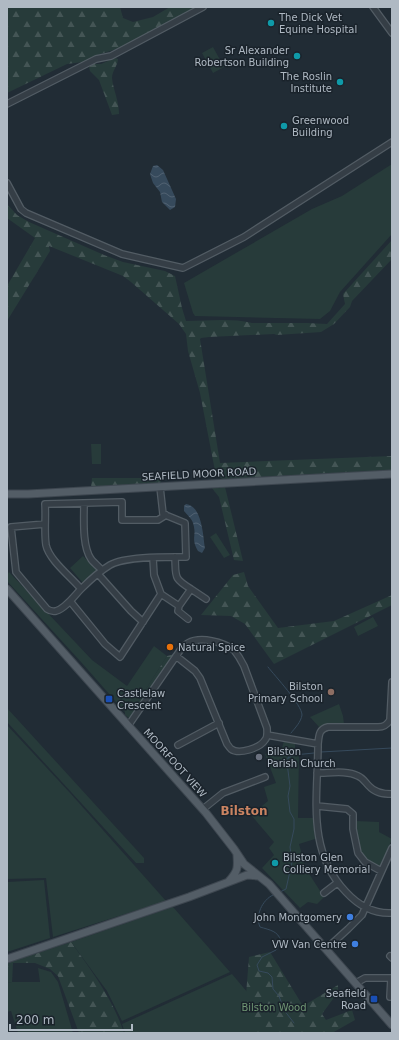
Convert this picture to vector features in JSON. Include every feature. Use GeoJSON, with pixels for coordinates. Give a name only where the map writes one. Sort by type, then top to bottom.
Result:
{"type":"FeatureCollection","features":[{"type":"Feature","properties":{"kind":"main road","name":"SEAFIELD MOOR ROAD"},"geometry":{"type":"LineString","coordinates":[[7,494],[392,474]]}},
{"type":"Feature","properties":{"kind":"main road","name":"MOORFOOT VIEW"},"geometry":{"type":"LineString","coordinates":[[7,589],[202,809],[237,854],[243,870]]}},
{"type":"Feature","properties":{"kind":"main road"},"geometry":{"type":"LineString","coordinates":[[7,959],[229,882],[243,870],[260,876],[277,893],[392,1025]]}},
{"type":"Feature","properties":{"kind":"street"},"geometry":{"type":"LineString","coordinates":[[7,104],[96,59],[111,56],[204,7]]}},
{"type":"Feature","properties":{"kind":"street"},"geometry":{"type":"LineString","coordinates":[[373,7],[392,33]]}},
{"type":"Feature","properties":{"kind":"street"},"geometry":{"type":"LineString","coordinates":[[7,183],[17,203],[26,213],[122,254],[183,268],[244,237],[392,142]]}},
{"type":"Feature","properties":{"kind":"street"},"geometry":{"type":"LineString","coordinates":[[45,524],[11,527],[16,572],[47,609],[52,612],[58,611],[100,572],[111,564],[123,561],[186,556],[185,523],[163,514],[160,486]]}},
{"type":"Feature","properties":{"kind":"street"},"geometry":{"type":"LineString","coordinates":[[81,589],[48,551],[46,544],[45,504],[122,502],[122,520],[158,520],[166,515]]}},
{"type":"Feature","properties":{"kind":"street"},"geometry":{"type":"LineString","coordinates":[[84,503],[87,550],[91,560],[131,611],[143,622]]}},
{"type":"Feature","properties":{"kind":"street"},"geometry":{"type":"LineString","coordinates":[[175,557],[176,578],[206,599]]}},
{"type":"Feature","properties":{"kind":"street"},"geometry":{"type":"LineString","coordinates":[[153,558],[154,575],[162,594],[179,606]]}},
{"type":"Feature","properties":{"kind":"street"},"geometry":{"type":"LineString","coordinates":[[188,619],[178,611],[179,606],[191,589]]}},
{"type":"Feature","properties":{"kind":"street"},"geometry":{"type":"LineString","coordinates":[[70,601],[105,644],[120,656],[162,594]]}},
{"type":"Feature","properties":{"kind":"street"},"geometry":{"type":"LineString","coordinates":[[128,726],[181,648],[194,641],[206,640],[226,645],[240,657],[267,728],[266,740],[261,745],[240,752],[231,749],[227,744],[200,678],[195,671],[176,656]]}},
{"type":"Feature","properties":{"kind":"street"},"geometry":{"type":"LineString","coordinates":[[392,682],[390,720],[384,727],[328,727],[323,728],[320,731],[318,744],[317,806],[317,835],[324,861],[337,884],[366,908],[392,913]]}},
{"type":"Feature","properties":{"kind":"street"},"geometry":{"type":"LineString","coordinates":[[178,745],[219,723]]}},
{"type":"Feature","properties":{"kind":"street"},"geometry":{"type":"LineString","coordinates":[[267,735],[318,744]]}},
{"type":"Feature","properties":{"kind":"street"},"geometry":{"type":"LineString","coordinates":[[318,773],[351,773],[359,776],[376,791],[383,794],[392,794]]}},
{"type":"Feature","properties":{"kind":"street"},"geometry":{"type":"LineString","coordinates":[[202,809],[223,793],[265,777]]}},
{"type":"Feature","properties":{"kind":"street"},"geometry":{"type":"LineString","coordinates":[[317,806],[347,808],[352,814],[353,829],[358,853],[365,862],[382,871]]}},
{"type":"Feature","properties":{"kind":"street"},"geometry":{"type":"LineString","coordinates":[[326,949],[359,919],[366,908],[392,848]]}},
{"type":"Feature","properties":{"kind":"street"},"geometry":{"type":"LineString","coordinates":[[324,893],[337,884]]}},
{"type":"Feature","properties":{"kind":"street"},"geometry":{"type":"LineString","coordinates":[[356,984],[365,978],[392,978],[389,998]]}},
{"type":"Feature","properties":{"kind":"green space"},"geometry":{"type":"Polygon","coordinates":[[[7,7],[120,7],[123,18],[133,22],[153,17],[170,7],[199,7],[117,49],[100,54],[83,62],[67,64],[7,93],[7,7]]]}},
{"type":"Feature","properties":{"kind":"green space"},"geometry":{"type":"Polygon","coordinates":[[[213,47],[224,67],[213,73],[202,53],[213,47]]]}},
{"type":"Feature","properties":{"kind":"green space"},"geometry":{"type":"Polygon","coordinates":[[[115,58],[118,59],[118,61],[112,78],[119,114],[112,115],[99,80],[90,71],[89,67],[93,64],[101,64],[115,58]]]}},
{"type":"Feature","properties":{"kind":"green space"},"geometry":{"type":"Polygon","coordinates":[[[392,164],[392,234],[340,292],[330,311],[320,319],[195,316],[184,283],[312,209],[342,196],[392,164]]]}},
{"type":"Feature","properties":{"kind":"green space"},"geometry":{"type":"Polygon","coordinates":[[[7,204],[17,215],[29,222],[104,255],[123,262],[165,271],[175,276],[186,321],[228,320],[252,323],[327,324],[345,304],[343,294],[392,240],[392,259],[352,301],[350,307],[334,324],[321,332],[209,337],[200,339],[220,463],[392,456],[392,470],[223,479],[216,476],[200,393],[188,351],[186,334],[179,324],[123,276],[49,246],[50,251],[7,321],[7,286],[35,238],[7,218],[7,204]]]}},
{"type":"Feature","properties":{"kind":"green space"},"geometry":{"type":"Polygon","coordinates":[[[91,444],[101,444],[101,464],[92,464],[91,444]]]}},
{"type":"Feature","properties":{"kind":"green space"},"geometry":{"type":"Polygon","coordinates":[[[155,472],[159,472],[161,483],[91,488],[92,478],[155,478],[155,472]]]}},
{"type":"Feature","properties":{"kind":"green space"},"geometry":{"type":"Polygon","coordinates":[[[225,487],[243,561],[234,560],[219,497],[212,488],[225,487]]]}},
{"type":"Feature","properties":{"kind":"green space"},"geometry":{"type":"Polygon","coordinates":[[[216,533],[230,555],[224,558],[210,537],[216,533]]]}},
{"type":"Feature","properties":{"kind":"green space"},"geometry":{"type":"Polygon","coordinates":[[[83,556],[97,570],[83,583],[70,568],[83,556]]]}},
{"type":"Feature","properties":{"kind":"green space"},"geometry":{"type":"Polygon","coordinates":[[[9,572],[92,660],[127,686],[154,646],[167,656],[132,711],[135,713],[131,718],[125,715],[125,712],[81,662],[7,581],[7,575],[9,572]]]}},
{"type":"Feature","properties":{"kind":"green space"},"geometry":{"type":"Polygon","coordinates":[[[244,572],[248,586],[278,628],[334,621],[392,595],[392,605],[274,664],[245,624],[231,616],[201,615],[233,575],[244,572]]]}},
{"type":"Feature","properties":{"kind":"green space"},"geometry":{"type":"Polygon","coordinates":[[[373,617],[378,626],[358,636],[354,627],[373,617]]]}},
{"type":"Feature","properties":{"kind":"green space"},"geometry":{"type":"Polygon","coordinates":[[[175,654],[135,713],[133,713],[132,711],[167,656],[175,654]]]}},
{"type":"Feature","properties":{"kind":"green space"},"geometry":{"type":"Polygon","coordinates":[[[339,704],[344,724],[329,724],[320,728],[310,717],[339,704]]]}},
{"type":"Feature","properties":{"kind":"green space"},"geometry":{"type":"Polygon","coordinates":[[[7,708],[144,858],[144,863],[136,863],[7,722],[7,708]]]}},
{"type":"Feature","properties":{"kind":"green space"},"geometry":{"type":"Polygon","coordinates":[[[7,725],[71,794],[166,901],[53,937],[46,878],[7,879],[7,725]]]}},
{"type":"Feature","properties":{"kind":"green space"},"geometry":{"type":"Polygon","coordinates":[[[284,741],[295,743],[295,751],[299,752],[298,818],[313,818],[315,839],[299,844],[306,869],[324,897],[317,904],[308,902],[300,908],[262,868],[274,855],[269,848],[274,842],[251,815],[268,801],[264,787],[276,783],[265,754],[281,751],[284,741]]]}},
{"type":"Feature","properties":{"kind":"green space"},"geometry":{"type":"Polygon","coordinates":[[[356,821],[379,822],[379,832],[392,839],[381,866],[379,867],[362,854],[356,838],[356,821]]]}},
{"type":"Feature","properties":{"kind":"green space"},"geometry":{"type":"Polygon","coordinates":[[[44,880],[50,938],[7,952],[7,882],[44,880]]]}},
{"type":"Feature","properties":{"kind":"green space"},"geometry":{"type":"Polygon","coordinates":[[[173,907],[230,972],[122,1021],[107,991],[71,942],[173,907]]]}},
{"type":"Feature","properties":{"kind":"green space"},"geometry":{"type":"Polygon","coordinates":[[[71,942],[94,974],[108,997],[124,1033],[79,1033],[58,976],[50,969],[35,963],[13,963],[12,982],[7,983],[7,963],[71,942]]]}},
{"type":"Feature","properties":{"kind":"green space","name":"Bilston Wood"},"geometry":{"type":"Polygon","coordinates":[[[270,952],[303,1006],[338,985],[338,992],[322,1014],[326,1020],[352,1010],[355,1020],[332,1033],[253,1033],[246,995],[249,957],[270,952]]]}},
{"type":"Feature","properties":{"kind":"green space"},"geometry":{"type":"Polygon","coordinates":[[[38,968],[51,972],[58,982],[73,1033],[18,1033],[11,1011],[7,1012],[7,983],[40,982],[38,968]]]}},
{"type":"Feature","properties":{"kind":"green space"},"geometry":{"type":"Polygon","coordinates":[[[232,974],[248,993],[254,1033],[125,1033],[122,1024],[232,974]]]}},
{"type":"Feature","properties":{"kind":"water"},"geometry":{"type":"Polygon","coordinates":[[[157,165],[163,170],[176,199],[175,207],[170,210],[162,202],[160,192],[153,183],[150,174],[153,166],[157,165]]]}},
{"type":"Feature","properties":{"kind":"water"},"geometry":{"type":"Polygon","coordinates":[[[186,504],[191,506],[199,515],[205,548],[202,553],[198,551],[195,544],[193,522],[184,511],[184,506],[186,504]]]}},
{"type":"Feature","properties":{"kind":"waterway"},"geometry":{"type":"LineString","coordinates":[[268,667],[301,710],[302,715],[298,725],[291,733]]}},
{"type":"Feature","properties":{"kind":"waterway"},"geometry":{"type":"LineString","coordinates":[[321,752],[392,748]]}},
{"type":"Feature","properties":{"kind":"waterway"},"geometry":{"type":"LineString","coordinates":[[288,758],[294,755],[314,753]]}},
{"type":"Feature","properties":{"kind":"waterway"},"geometry":{"type":"LineString","coordinates":[[280,892],[286,889],[292,862],[290,847],[294,829],[294,819],[290,812],[288,796],[290,786],[287,763],[289,754]]}},
{"type":"Feature","properties":{"kind":"waterway"},"geometry":{"type":"LineString","coordinates":[[273,895],[263,904],[258,918],[260,927],[276,933],[281,941],[276,950],[262,957],[257,965],[259,971],[268,973],[272,977],[273,989],[279,996],[284,1010],[294,1023]]}},
{"type":"Feature","properties":{"kind":"place","name":"The Dick Vet Equine Hospital"},"geometry":{"type":"Point","coordinates":[271,23]}},
{"type":"Feature","properties":{"kind":"place","name":"Sr Alexander Robertson Building"},"geometry":{"type":"Point","coordinates":[297,56]}},
{"type":"Feature","properties":{"kind":"place","name":"The Roslin Institute"},"geometry":{"type":"Point","coordinates":[340,82]}},
{"type":"Feature","properties":{"kind":"place","name":"Greenwood Building"},"geometry":{"type":"Point","coordinates":[284,126]}},
{"type":"Feature","properties":{"kind":"place","name":"Natural Spice"},"geometry":{"type":"Point","coordinates":[170,647]}},
{"type":"Feature","properties":{"kind":"place","name":"Bilston Primary School"},"geometry":{"type":"Point","coordinates":[331,692]}},
{"type":"Feature","properties":{"kind":"place","name":"Castlelaw Crescent"},"geometry":{"type":"Point","coordinates":[109,699]}},
{"type":"Feature","properties":{"kind":"place","name":"Bilston Parish Church"},"geometry":{"type":"Point","coordinates":[259,757]}},
{"type":"Feature","properties":{"kind":"place","name":"Bilston Glen Colliery Memorial"},"geometry":{"type":"Point","coordinates":[275,863]}},
{"type":"Feature","properties":{"kind":"place","name":"John Montgomery"},"geometry":{"type":"Point","coordinates":[350,917]}},
{"type":"Feature","properties":{"kind":"place","name":"VW Van Centre"},"geometry":{"type":"Point","coordinates":[355,944]}},
{"type":"Feature","properties":{"kind":"place","name":"Seafield Road"},"geometry":{"type":"Point","coordinates":[374,999]}},
{"type":"Feature","properties":{"kind":"district","name":"Bilston"},"geometry":{"type":"Point","coordinates":[244,811]}}]}
